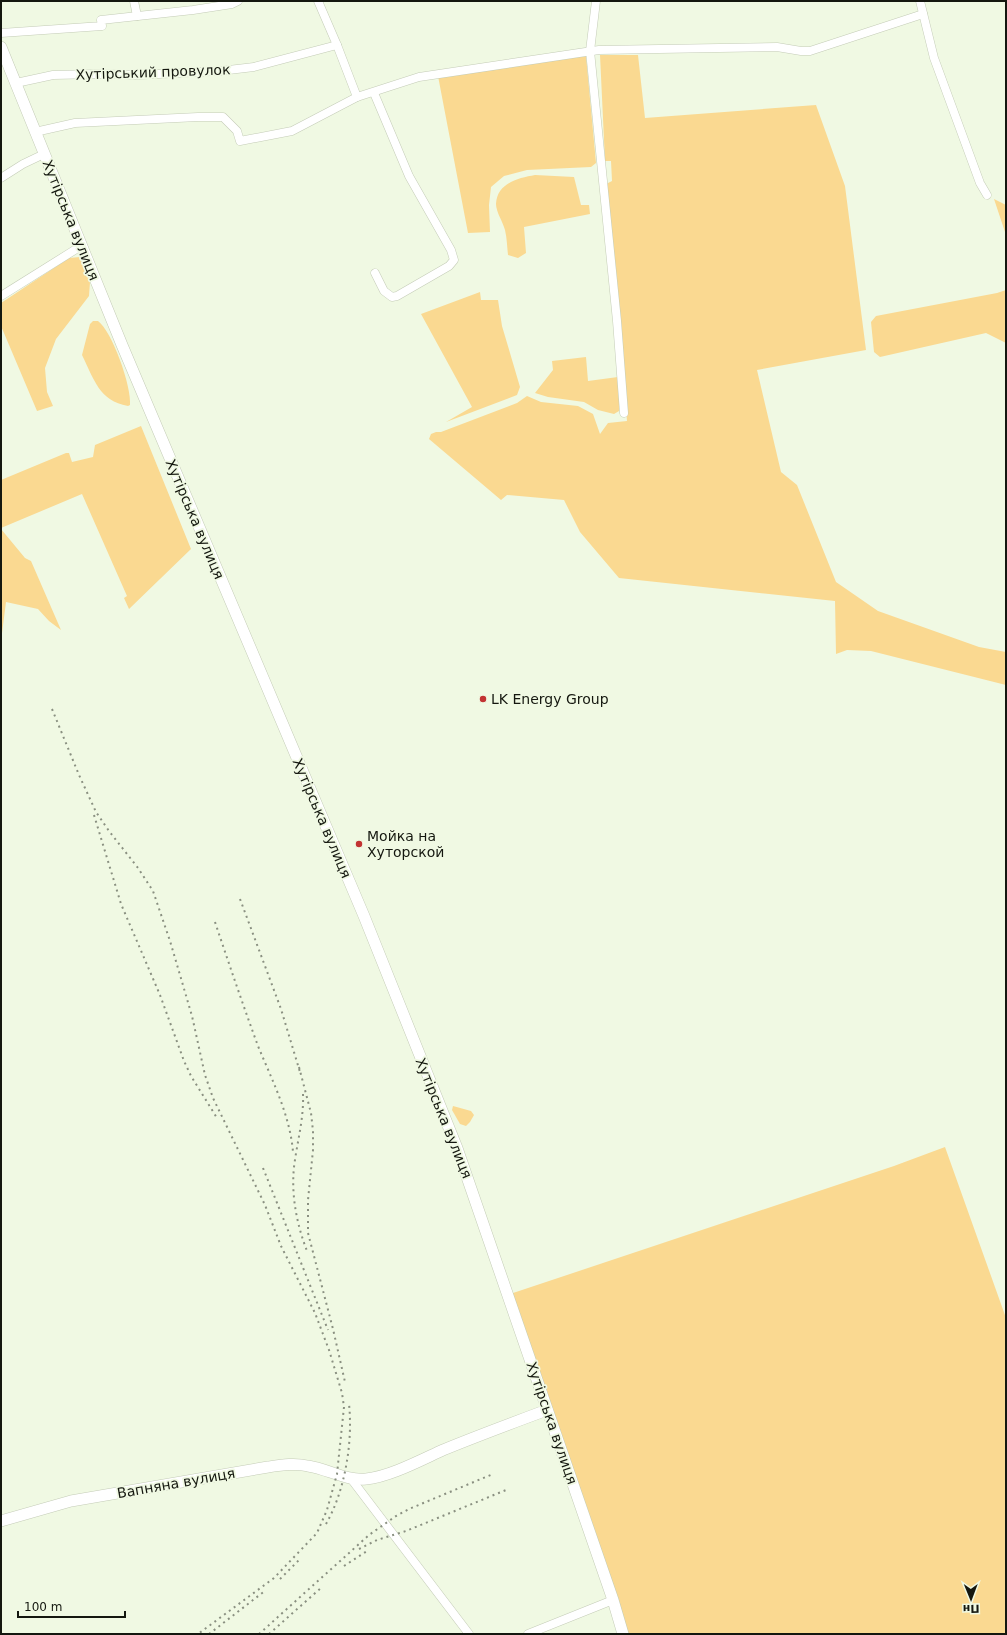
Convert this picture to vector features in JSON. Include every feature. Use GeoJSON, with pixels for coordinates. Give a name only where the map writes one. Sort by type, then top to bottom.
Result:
{"type":"FeatureCollection","features":[{"type":"Feature","properties":{"kind":"main road","name":"Хутірська вулиця"},"geometry":{"type":"LineString","coordinates":[[1,47],[4,66],[16,83],[122,345],[364,916],[457,1148],[613,1600],[622,1634]]}},
{"type":"Feature","properties":{"kind":"main road"},"geometry":{"type":"LineString","coordinates":[[352,1480],[368,1479],[385,1475],[478,1435],[547,1410]]}},
{"type":"Feature","properties":{"kind":"main road","name":"Вапняна вулиця"},"geometry":{"type":"LineString","coordinates":[[1,1521],[71,1501],[290,1464],[308,1466],[352,1480]]}},
{"type":"Feature","properties":{"kind":"street"},"geometry":{"type":"LineString","coordinates":[[134,1],[137,16]]}},
{"type":"Feature","properties":{"kind":"street"},"geometry":{"type":"LineString","coordinates":[[1,33],[102,26],[101,20],[193,10],[232,4],[238,1]]}},
{"type":"Feature","properties":{"kind":"street"},"geometry":{"type":"LineString","coordinates":[[318,1],[337,45],[357,98]]}},
{"type":"Feature","properties":{"kind":"street"},"geometry":{"type":"LineString","coordinates":[[596,1],[590,51],[617,321],[624,413]]}},
{"type":"Feature","properties":{"kind":"street"},"geometry":{"type":"LineString","coordinates":[[920,1],[934,58],[980,184],[988,195]]}},
{"type":"Feature","properties":{"kind":"street"},"geometry":{"type":"LineString","coordinates":[[35,132],[75,123],[223,117],[237,131],[240,142],[292,130],[357,98],[419,77],[600,50],[777,47],[810,51],[923,14]]}},
{"type":"Feature","properties":{"kind":"street","name":"Хутірський провулок"},"geometry":{"type":"LineString","coordinates":[[16,83],[53,75],[138,75],[220,71],[254,66],[337,45]]}},
{"type":"Feature","properties":{"kind":"street"},"geometry":{"type":"LineString","coordinates":[[374,93],[409,176],[451,250],[454,260],[449,266],[397,296],[392,297],[384,291],[375,273]]}},
{"type":"Feature","properties":{"kind":"street"},"geometry":{"type":"LineString","coordinates":[[1,178],[23,164],[44,154]]}},
{"type":"Feature","properties":{"kind":"street"},"geometry":{"type":"LineString","coordinates":[[1,296],[81,246]]}},
{"type":"Feature","properties":{"kind":"street"},"geometry":{"type":"LineString","coordinates":[[352,1480],[469,1634]]}},
{"type":"Feature","properties":{"kind":"street"},"geometry":{"type":"LineString","coordinates":[[528,1634],[613,1600]]}},
{"type":"Feature","properties":{"kind":"shaded area"},"geometry":{"type":"Polygon","coordinates":[[[600,55],[638,55],[645,118],[816,105],[845,186],[866,350],[757,370],[781,472],[797,485],[836,582],[878,611],[979,647],[1006,652],[1006,685],[871,651],[847,650],[836,654],[835,601],[619,578],[580,532],[564,500],[507,495],[501,500],[429,439],[431,434],[441,432],[517,403],[527,396],[541,402],[578,406],[593,414],[600,434],[608,423],[627,421],[606,184],[612,181],[611,161],[605,161],[600,55]]]}},
{"type":"Feature","properties":{"kind":"shaded area"},"geometry":{"type":"Polygon","coordinates":[[[586,56],[596,163],[591,167],[527,170],[504,176],[491,187],[489,205],[490,232],[468,233],[438,76],[586,56]]]}},
{"type":"Feature","properties":{"kind":"shaded area"},"geometry":{"type":"Polygon","coordinates":[[[535,175],[574,177],[581,205],[589,205],[590,214],[524,227],[526,253],[518,258],[508,255],[505,230],[496,207],[497,197],[504,186],[515,180],[535,175]]]}},
{"type":"Feature","properties":{"kind":"shaded area"},"geometry":{"type":"Polygon","coordinates":[[[994,199],[1006,205],[1006,235],[994,199]]]}},
{"type":"Feature","properties":{"kind":"shaded area"},"geometry":{"type":"Polygon","coordinates":[[[80,257],[90,282],[89,296],[56,339],[45,368],[47,392],[53,406],[37,411],[1,326],[1,303],[69,258],[80,257]]]}},
{"type":"Feature","properties":{"kind":"shaded area"},"geometry":{"type":"Polygon","coordinates":[[[1006,290],[1006,343],[986,333],[880,357],[874,352],[871,322],[876,316],[1006,290]]]}},
{"type":"Feature","properties":{"kind":"shaded area"},"geometry":{"type":"Polygon","coordinates":[[[480,292],[481,300],[498,300],[502,326],[520,387],[517,395],[446,422],[472,407],[421,314],[480,292]]]}},
{"type":"Feature","properties":{"kind":"shaded area"},"geometry":{"type":"Polygon","coordinates":[[[93,321],[98,321],[115,347],[128,386],[130,405],[128,406],[110,399],[104,394],[94,380],[82,355],[90,324],[93,321]]]}},
{"type":"Feature","properties":{"kind":"shaded area"},"geometry":{"type":"Polygon","coordinates":[[[586,357],[588,381],[618,377],[620,403],[619,411],[614,414],[598,410],[584,402],[548,397],[535,393],[553,370],[552,361],[586,357]]]}},
{"type":"Feature","properties":{"kind":"shaded area"},"geometry":{"type":"Polygon","coordinates":[[[141,426],[191,549],[129,609],[124,598],[127,596],[82,494],[1,528],[1,480],[66,453],[69,453],[72,462],[93,457],[95,445],[141,426]]]}},
{"type":"Feature","properties":{"kind":"shaded area"},"geometry":{"type":"Polygon","coordinates":[[[1,529],[25,558],[31,561],[61,630],[49,621],[38,609],[6,602],[1,641],[1,529]]]}},
{"type":"Feature","properties":{"kind":"shaded area"},"geometry":{"type":"Polygon","coordinates":[[[453,1106],[471,1111],[474,1115],[466,1126],[460,1124],[452,1110],[453,1106]]]}},
{"type":"Feature","properties":{"kind":"shaded area"},"geometry":{"type":"Polygon","coordinates":[[[945,1147],[1006,1318],[1006,1634],[624,1634],[510,1294],[894,1166],[945,1147]]]}},
{"type":"Feature","properties":{"kind":"railway"},"geometry":{"type":"LineString","coordinates":[[52,709],[96,812],[138,868],[153,891],[170,941],[192,1016],[205,1075],[213,1098],[265,1205],[281,1246],[315,1313],[329,1350],[342,1393],[344,1407],[337,1474],[327,1510],[317,1533],[274,1578],[198,1634]]}},
{"type":"Feature","properties":{"kind":"railway"},"geometry":{"type":"LineString","coordinates":[[94,815],[121,904],[160,995],[184,1061],[191,1076],[217,1118]]}},
{"type":"Feature","properties":{"kind":"railway"},"geometry":{"type":"LineString","coordinates":[[240,899],[281,1009],[300,1072]]}},
{"type":"Feature","properties":{"kind":"railway"},"geometry":{"type":"LineString","coordinates":[[215,922],[258,1046],[284,1111],[293,1152]]}},
{"type":"Feature","properties":{"kind":"railway"},"geometry":{"type":"LineString","coordinates":[[299,1067],[311,1113],[313,1131],[313,1150],[308,1200],[308,1233],[345,1382]]}},
{"type":"Feature","properties":{"kind":"railway"},"geometry":{"type":"LineString","coordinates":[[303,1094],[301,1121],[294,1167],[293,1189],[300,1231],[307,1251]]}},
{"type":"Feature","properties":{"kind":"railway"},"geometry":{"type":"LineString","coordinates":[[263,1168],[328,1330]]}},
{"type":"Feature","properties":{"kind":"railway"},"geometry":{"type":"LineString","coordinates":[[326,1524],[333,1511],[343,1482],[350,1434],[349,1404]]}},
{"type":"Feature","properties":{"kind":"railway"},"geometry":{"type":"LineString","coordinates":[[259,1634],[369,1535],[396,1516],[409,1509],[493,1474]]}},
{"type":"Feature","properties":{"kind":"railway"},"geometry":{"type":"LineString","coordinates":[[359,1549],[377,1540],[406,1531],[506,1490]]}},
{"type":"Feature","properties":{"kind":"railway"},"geometry":{"type":"LineString","coordinates":[[344,1566],[367,1551]]}},
{"type":"Feature","properties":{"kind":"railway"},"geometry":{"type":"LineString","coordinates":[[280,1579],[300,1559]]}},
{"type":"Feature","properties":{"kind":"railway"},"geometry":{"type":"LineString","coordinates":[[269,1634],[322,1587]]}},
{"type":"Feature","properties":{"kind":"railway"},"geometry":{"type":"LineString","coordinates":[[209,1634],[266,1590]]}},
{"type":"Feature","properties":{"kind":"place","name":"LK Energy Group"},"geometry":{"type":"Point","coordinates":[483,699]}},
{"type":"Feature","properties":{"kind":"place","name":"Мойка на Хуторской"},"geometry":{"type":"Point","coordinates":[359,844]}}]}
